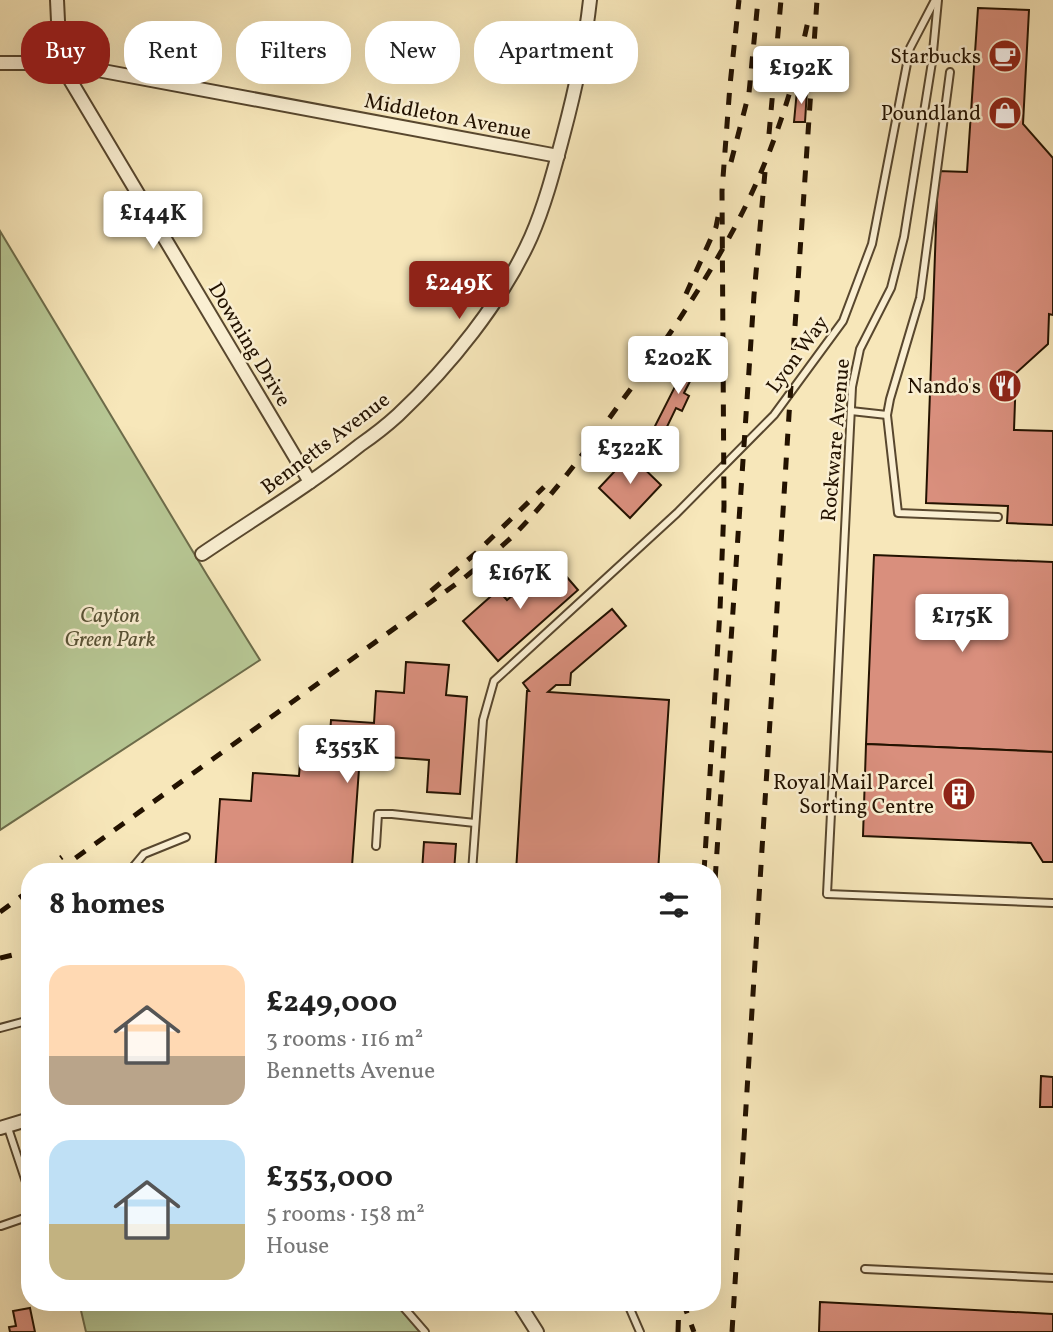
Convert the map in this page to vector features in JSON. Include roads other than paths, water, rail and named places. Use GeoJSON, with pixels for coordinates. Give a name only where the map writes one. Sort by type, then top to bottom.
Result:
{"type":"FeatureCollection","features":[{"type":"Feature","properties":{"kind":"street","name":"Downing Drive"},"geometry":{"type":"LineString","coordinates":[[57,0],[58,21]]}},
{"type":"Feature","properties":{"kind":"street","name":"Bennetts Avenue"},"geometry":{"type":"LineString","coordinates":[[202,554],[344,458],[396,417],[454,356],[494,301],[526,247],[544,201],[575,89],[590,0]]}},
{"type":"Feature","properties":{"kind":"street","name":"Middleton Avenue"},"geometry":{"type":"LineString","coordinates":[[0,63],[21,63]]}},
{"type":"Feature","properties":{"kind":"street","name":"Middleton Avenue"},"geometry":{"type":"LineString","coordinates":[[110,72],[558,156]]}},
{"type":"Feature","properties":{"kind":"street","name":"Downing Drive"},"geometry":{"type":"LineString","coordinates":[[73,84],[310,482]]}},
{"type":"Feature","properties":{"kind":"street"},"geometry":{"type":"LineString","coordinates":[[4,1126],[21,1121]]}},
{"type":"Feature","properties":{"kind":"street"},"geometry":{"type":"LineString","coordinates":[[524,1311],[537,1332]]}},
{"type":"Feature","properties":{"kind":"lane","name":"Rockware Avenue"},"geometry":{"type":"LineString","coordinates":[[936,0],[932,62],[904,237],[891,288],[860,349],[852,387],[827,894],[1053,903]]}},
{"type":"Feature","properties":{"kind":"lane","name":"Lyon Way"},"geometry":{"type":"LineString","coordinates":[[473,863],[483,720],[494,681],[677,513],[774,415],[843,321],[872,244],[910,48],[936,0]]}},
{"type":"Feature","properties":{"kind":"lane"},"geometry":{"type":"LineString","coordinates":[[950,72],[920,298],[887,415],[898,513],[998,517]]}},
{"type":"Feature","properties":{"kind":"lane"},"geometry":{"type":"LineString","coordinates":[[851,411],[887,415]]}},
{"type":"Feature","properties":{"kind":"lane"},"geometry":{"type":"LineString","coordinates":[[376,846],[378,814],[475,823]]}},
{"type":"Feature","properties":{"kind":"lane"},"geometry":{"type":"LineString","coordinates":[[137,863],[144,855],[186,837]]}},
{"type":"Feature","properties":{"kind":"lane"},"geometry":{"type":"LineString","coordinates":[[0,1028],[21,1022]]}},
{"type":"Feature","properties":{"kind":"lane"},"geometry":{"type":"LineString","coordinates":[[4,1126],[21,1170]]}},
{"type":"Feature","properties":{"kind":"lane"},"geometry":{"type":"LineString","coordinates":[[1,1226],[21,1219]]}},
{"type":"Feature","properties":{"kind":"lane"},"geometry":{"type":"LineString","coordinates":[[865,1269],[1053,1278]]}},
{"type":"Feature","properties":{"kind":"lane"},"geometry":{"type":"LineString","coordinates":[[407,1311],[425,1332]]}},
{"type":"Feature","properties":{"kind":"lane"},"geometry":{"type":"LineString","coordinates":[[632,1311],[640,1332]]}},
{"type":"Feature","properties":{"kind":"railway"},"geometry":{"type":"LineString","coordinates":[[705,863],[724,506],[722,191],[739,0]]}},
{"type":"Feature","properties":{"kind":"railway"},"geometry":{"type":"LineString","coordinates":[[731,162],[749,93],[758,0]]}},
{"type":"Feature","properties":{"kind":"railway"},"geometry":{"type":"LineString","coordinates":[[769,134],[781,0]]}},
{"type":"Feature","properties":{"kind":"railway"},"geometry":{"type":"LineString","coordinates":[[732,1332],[817,0]]}},
{"type":"Feature","properties":{"kind":"railway"},"geometry":{"type":"LineString","coordinates":[[69,863],[463,579],[515,534],[543,503],[649,363],[726,243],[753,190],[776,135],[808,21]]}},
{"type":"Feature","properties":{"kind":"railway"},"geometry":{"type":"LineString","coordinates":[[716,863],[754,295],[765,172]]}},
{"type":"Feature","properties":{"kind":"railway"},"geometry":{"type":"LineString","coordinates":[[686,294],[718,217]]}},
{"type":"Feature","properties":{"kind":"railway"},"geometry":{"type":"LineString","coordinates":[[431,591],[476,553],[544,487]]}},
{"type":"Feature","properties":{"kind":"railway"},"geometry":{"type":"LineString","coordinates":[[54,863],[62,857]]}},
{"type":"Feature","properties":{"kind":"railway"},"geometry":{"type":"LineString","coordinates":[[0,912],[21,897]]}},
{"type":"Feature","properties":{"kind":"railway"},"geometry":{"type":"LineString","coordinates":[[0,958],[21,953]]}},
{"type":"Feature","properties":{"kind":"railway"},"geometry":{"type":"LineString","coordinates":[[678,1332],[679,1311]]}},
{"type":"Feature","properties":{"kind":"railway"},"geometry":{"type":"LineString","coordinates":[[686,1311],[694,1332]]}},
{"type":"Feature","properties":{"kind":"place","name":"Starbucks"},"geometry":{"type":"Point","coordinates":[1005,56]}},
{"type":"Feature","properties":{"kind":"place","name":"Poundland"},"geometry":{"type":"Point","coordinates":[1005,113]}},
{"type":"Feature","properties":{"kind":"place","name":"Nando's"},"geometry":{"type":"Point","coordinates":[1005,386]}},
{"type":"Feature","properties":{"kind":"place","name":"Royal Mail Parcel Sorting Centre"},"geometry":{"type":"Point","coordinates":[959,794]}},
{"type":"Feature","properties":{"kind":"park label","name":"Cayton Green Park"},"geometry":{"type":"Point","coordinates":[110,627]}}]}
